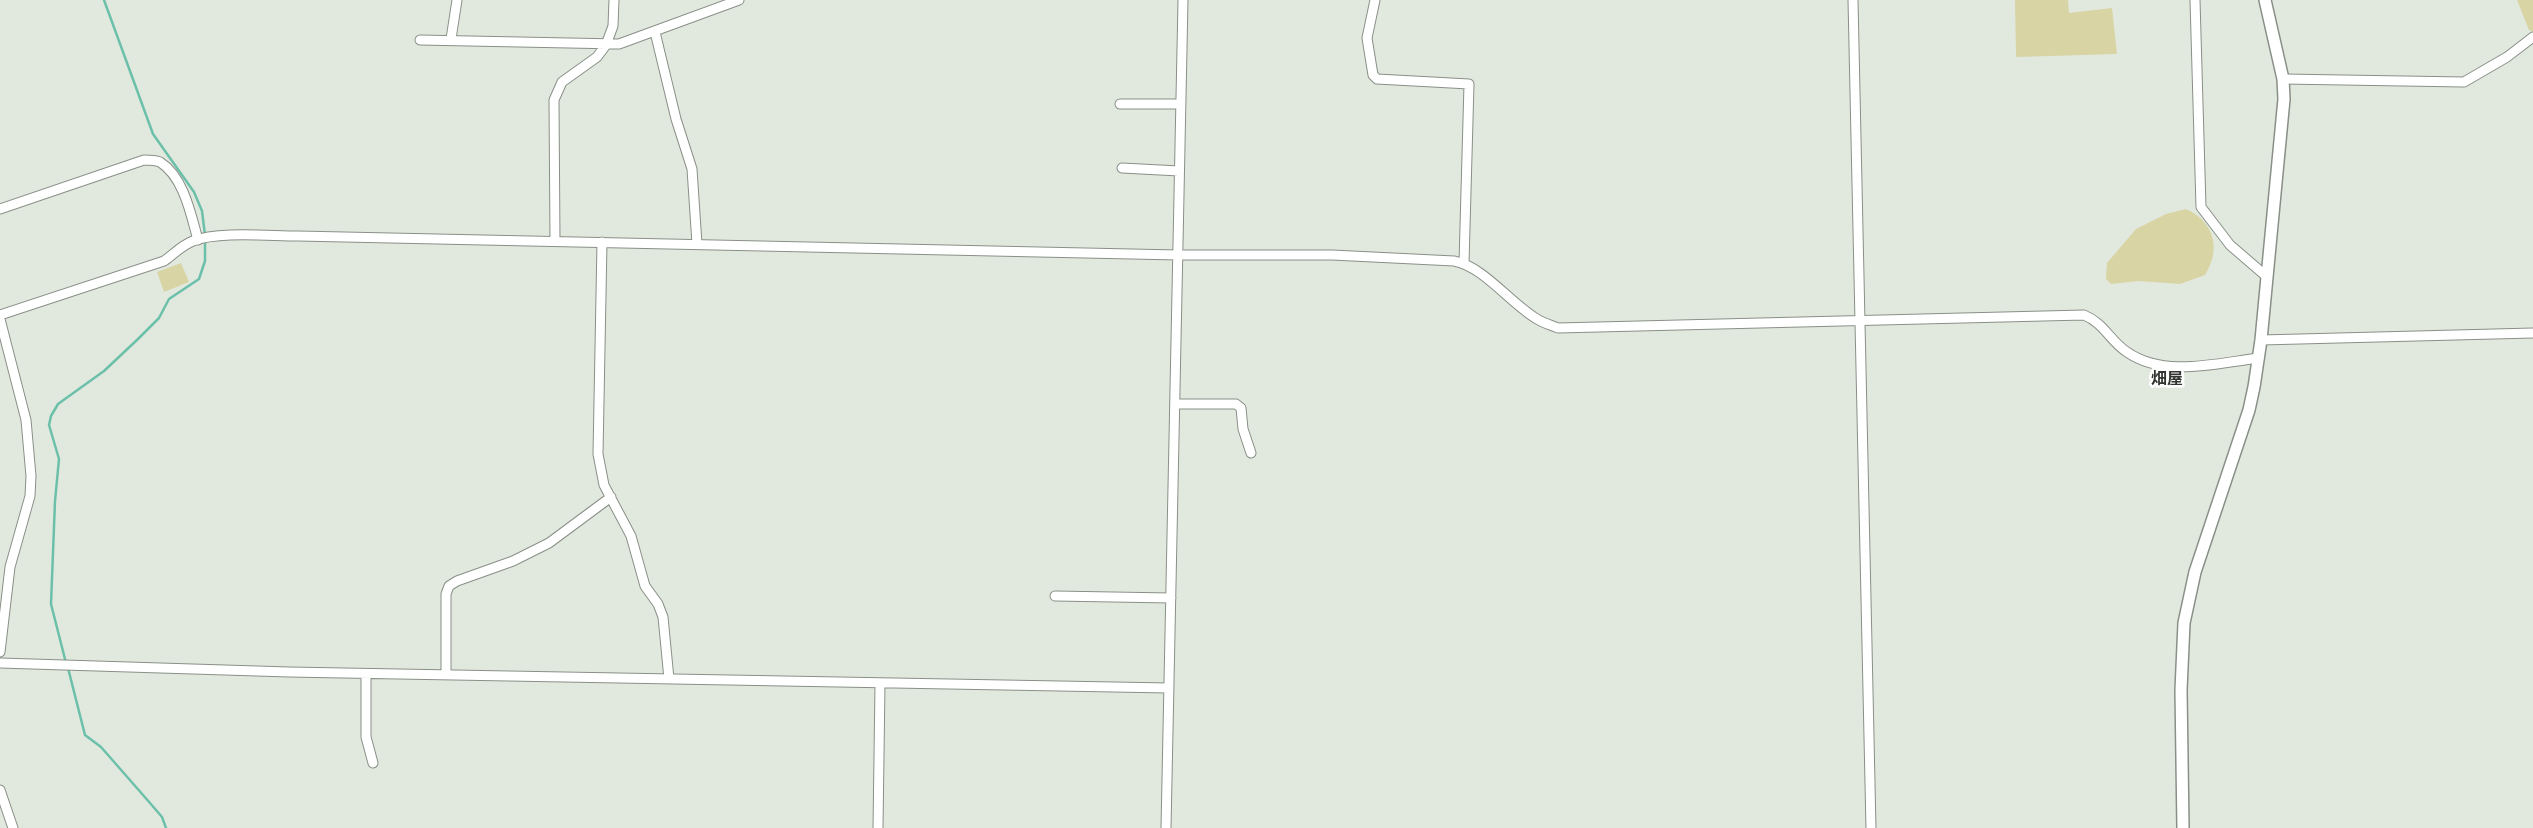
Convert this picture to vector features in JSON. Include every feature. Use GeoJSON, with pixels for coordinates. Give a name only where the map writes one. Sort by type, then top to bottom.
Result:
{"type":"FeatureCollection","features":[{"type":"Feature","properties":{"kind":"street"},"geometry":{"type":"LineString","coordinates":[[451,39],[457,0]]}},
{"type":"Feature","properties":{"kind":"street"},"geometry":{"type":"LineString","coordinates":[[555,241],[554,100],[562,82],[597,57],[606,45],[613,26],[614,0]]}},
{"type":"Feature","properties":{"kind":"street"},"geometry":{"type":"LineString","coordinates":[[420,40],[451,39],[619,44],[739,0]]}},
{"type":"Feature","properties":{"kind":"street"},"geometry":{"type":"LineString","coordinates":[[1166,828],[1183,0]]}},
{"type":"Feature","properties":{"kind":"street"},"geometry":{"type":"LineString","coordinates":[[1374,0],[1367,38],[1373,75],[1377,80],[1468,84],[1464,263]]}},
{"type":"Feature","properties":{"kind":"street"},"geometry":{"type":"LineString","coordinates":[[1853,0],[1871,828]]}},
{"type":"Feature","properties":{"kind":"street"},"geometry":{"type":"LineString","coordinates":[[2195,0],[2201,207],[2230,245],[2266,276]]}},
{"type":"Feature","properties":{"kind":"street"},"geometry":{"type":"LineString","coordinates":[[2183,828],[2180,690],[2184,623],[2195,572],[2249,410],[2261,340],[2281,135],[2283,79],[2265,0]]}},
{"type":"Feature","properties":{"kind":"street"},"geometry":{"type":"LineString","coordinates":[[655,32],[676,119],[692,169],[697,244]]}},
{"type":"Feature","properties":{"kind":"street"},"geometry":{"type":"LineString","coordinates":[[2283,79],[2464,82],[2533,38]]}},
{"type":"Feature","properties":{"kind":"street"},"geometry":{"type":"LineString","coordinates":[[1120,104],[1181,104]]}},
{"type":"Feature","properties":{"kind":"street"},"geometry":{"type":"LineString","coordinates":[[0,208],[144,160],[158,161],[170,172],[180,187],[198,240]]}},
{"type":"Feature","properties":{"kind":"street"},"geometry":{"type":"LineString","coordinates":[[1122,168],[1179,171]]}},
{"type":"Feature","properties":{"kind":"street"},"geometry":{"type":"LineString","coordinates":[[0,315],[164,261],[183,246],[198,240],[298,236],[1178,255],[1332,256],[1464,263],[1537,319],[1558,328],[2084,315],[2102,325],[2125,351],[2138,359],[2157,365],[2182,367],[2259,358]]}},
{"type":"Feature","properties":{"kind":"street"},"geometry":{"type":"LineString","coordinates":[[602,242],[598,454],[604,485],[631,536],[645,586],[658,604],[663,617],[669,679]]}},
{"type":"Feature","properties":{"kind":"street"},"geometry":{"type":"LineString","coordinates":[[0,320],[26,420],[31,476],[30,496],[10,567],[0,652]]}},
{"type":"Feature","properties":{"kind":"street"},"geometry":{"type":"LineString","coordinates":[[2261,340],[2533,333]]}},
{"type":"Feature","properties":{"kind":"street"},"geometry":{"type":"LineString","coordinates":[[1175,404],[1236,404],[1241,408],[1243,429],[1250,453]]}},
{"type":"Feature","properties":{"kind":"street"},"geometry":{"type":"LineString","coordinates":[[446,675],[446,594],[449,586],[457,581],[513,561],[549,543],[611,497]]}},
{"type":"Feature","properties":{"kind":"street"},"geometry":{"type":"LineString","coordinates":[[1055,596],[1171,598]]}},
{"type":"Feature","properties":{"kind":"street"},"geometry":{"type":"LineString","coordinates":[[0,663],[366,674],[1169,688]]}},
{"type":"Feature","properties":{"kind":"street"},"geometry":{"type":"LineString","coordinates":[[366,674],[366,737],[373,763]]}},
{"type":"Feature","properties":{"kind":"street"},"geometry":{"type":"LineString","coordinates":[[878,828],[880,684]]}},
{"type":"Feature","properties":{"kind":"street"},"geometry":{"type":"LineString","coordinates":[[0,790],[13,828]]}},
{"type":"Feature","properties":{"kind":"shaded area"},"geometry":{"type":"Polygon","coordinates":[[[2015,0],[2068,0],[2069,13],[2112,8],[2117,54],[2016,57],[2015,0]]]}},
{"type":"Feature","properties":{"kind":"shaded area"},"geometry":{"type":"Polygon","coordinates":[[[2517,0],[2533,0],[2533,32],[2529,30],[2517,0]]]}},
{"type":"Feature","properties":{"kind":"shaded area"},"geometry":{"type":"Polygon","coordinates":[[[2186,209],[2203,221],[2209,229],[2212,238],[2213,256],[2205,275],[2180,284],[2138,281],[2111,284],[2106,279],[2107,263],[2136,229],[2166,214],[2186,209]]]}},
{"type":"Feature","properties":{"kind":"shaded area"},"geometry":{"type":"Polygon","coordinates":[[[181,263],[189,282],[164,292],[157,272],[181,263]]]}},
{"type":"Feature","properties":{"kind":"waterway"},"geometry":{"type":"LineString","coordinates":[[104,0],[153,134],[194,192],[202,211],[205,235]]}},
{"type":"Feature","properties":{"kind":"waterway"},"geometry":{"type":"LineString","coordinates":[[66,663],[51,604],[55,501],[59,459],[49,425],[51,416],[58,404],[104,371],[138,339],[159,318],[169,299],[199,279],[205,261],[205,240]]}},
{"type":"Feature","properties":{"kind":"waterway"},"geometry":{"type":"LineString","coordinates":[[68,668],[85,735],[101,747],[150,803],[162,817],[166,828]]}},
{"type":"Feature","properties":{"kind":"district","name":"畑屋"},"geometry":{"type":"Point","coordinates":[2167,380]}}]}
